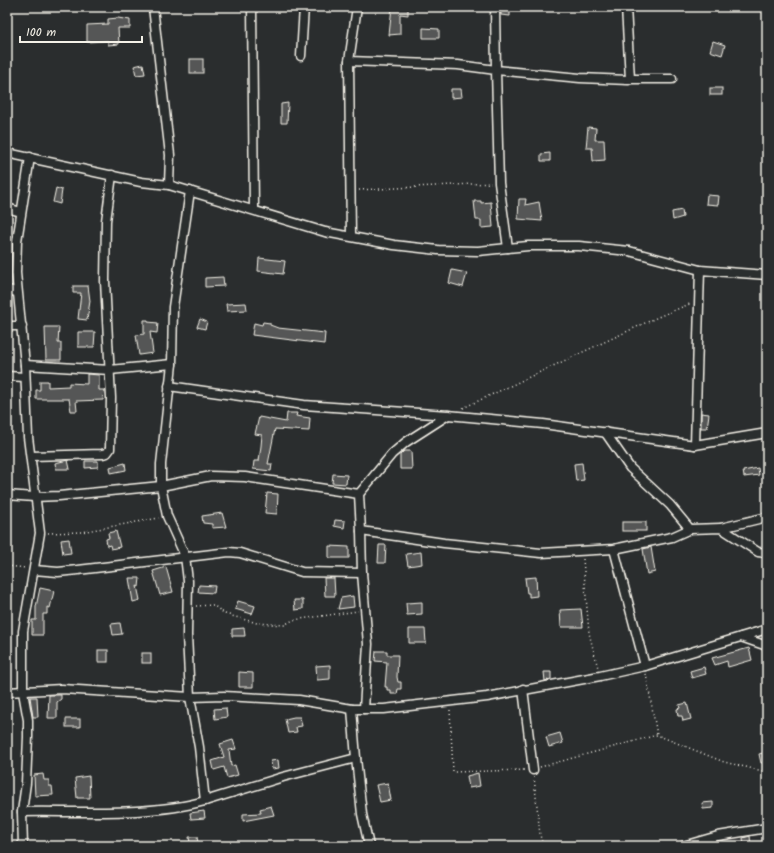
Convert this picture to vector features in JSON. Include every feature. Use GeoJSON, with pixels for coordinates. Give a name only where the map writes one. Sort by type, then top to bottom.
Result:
{"type":"FeatureCollection","features":[{"type":"Feature","properties":{"kind":"street"},"geometry":{"type":"LineString","coordinates":[[153,7],[170,155],[169,184]]}},
{"type":"Feature","properties":{"kind":"street"},"geometry":{"type":"LineString","coordinates":[[252,7],[254,209]]}},
{"type":"Feature","properties":{"kind":"street"},"geometry":{"type":"LineString","coordinates":[[301,56],[304,7]]}},
{"type":"Feature","properties":{"kind":"street"},"geometry":{"type":"LineString","coordinates":[[351,236],[352,190],[349,61],[357,7]]}},
{"type":"Feature","properties":{"kind":"street"},"geometry":{"type":"LineString","coordinates":[[495,7],[499,182],[508,248]]}},
{"type":"Feature","properties":{"kind":"street"},"geometry":{"type":"LineString","coordinates":[[626,7],[630,79]]}},
{"type":"Feature","properties":{"kind":"street"},"geometry":{"type":"LineString","coordinates":[[349,61],[458,65],[580,78],[672,79]]}},
{"type":"Feature","properties":{"kind":"street"},"geometry":{"type":"LineString","coordinates":[[7,153],[141,182],[169,184],[326,232],[394,245],[438,250],[478,251],[508,248],[579,246],[629,251],[700,270],[767,275]]}},
{"type":"Feature","properties":{"kind":"street"},"geometry":{"type":"LineString","coordinates":[[23,846],[22,812],[28,756],[28,720],[23,692],[23,631],[40,533],[34,497],[22,326],[17,292],[15,259],[30,157]]}},
{"type":"Feature","properties":{"kind":"street"},"geometry":{"type":"LineString","coordinates":[[31,456],[82,456],[107,453],[110,449],[110,370],[105,281],[106,220],[112,175]]}},
{"type":"Feature","properties":{"kind":"street"},"geometry":{"type":"LineString","coordinates":[[190,191],[173,307],[172,364],[161,464],[161,486],[167,516],[185,556],[188,581],[190,697],[199,747],[205,801]]}},
{"type":"Feature","properties":{"kind":"street"},"geometry":{"type":"LineString","coordinates":[[7,208],[21,212]]}},
{"type":"Feature","properties":{"kind":"street"},"geometry":{"type":"LineString","coordinates":[[695,445],[700,270]]}},
{"type":"Feature","properties":{"kind":"street"},"geometry":{"type":"LineString","coordinates":[[7,290],[17,292]]}},
{"type":"Feature","properties":{"kind":"street"},"geometry":{"type":"LineString","coordinates":[[7,326],[22,326]]}},
{"type":"Feature","properties":{"kind":"street"},"geometry":{"type":"LineString","coordinates":[[25,365],[110,370],[172,364]]}},
{"type":"Feature","properties":{"kind":"street"},"geometry":{"type":"LineString","coordinates":[[7,376],[25,377]]}},
{"type":"Feature","properties":{"kind":"street"},"geometry":{"type":"LineString","coordinates":[[169,386],[304,405],[448,415],[543,424],[695,445],[767,433]]}},
{"type":"Feature","properties":{"kind":"street"},"geometry":{"type":"LineString","coordinates":[[364,709],[368,644],[364,610],[359,494],[392,454],[406,442],[448,415]]}},
{"type":"Feature","properties":{"kind":"street"},"geometry":{"type":"LineString","coordinates":[[605,432],[630,468],[670,505],[690,529]]}},
{"type":"Feature","properties":{"kind":"street"},"geometry":{"type":"LineString","coordinates":[[7,495],[34,497],[161,486],[211,476],[245,477],[359,494]]}},
{"type":"Feature","properties":{"kind":"street"},"geometry":{"type":"LineString","coordinates":[[361,531],[444,543],[541,553],[614,549],[672,537],[690,529],[721,528],[767,517]]}},
{"type":"Feature","properties":{"kind":"street"},"geometry":{"type":"LineString","coordinates":[[721,528],[758,552],[767,553]]}},
{"type":"Feature","properties":{"kind":"street"},"geometry":{"type":"LineString","coordinates":[[614,549],[645,666]]}},
{"type":"Feature","properties":{"kind":"street"},"geometry":{"type":"LineString","coordinates":[[34,570],[58,572],[185,556],[235,552],[302,572],[362,573]]}},
{"type":"Feature","properties":{"kind":"street"},"geometry":{"type":"LineString","coordinates":[[7,692],[62,688],[190,697],[224,696],[280,698],[332,704],[352,709],[384,709],[487,697],[600,676],[645,666],[767,629]]}},
{"type":"Feature","properties":{"kind":"street"},"geometry":{"type":"LineString","coordinates":[[741,637],[767,646]]}},
{"type":"Feature","properties":{"kind":"street"},"geometry":{"type":"LineString","coordinates":[[524,689],[533,770]]}},
{"type":"Feature","properties":{"kind":"street"},"geometry":{"type":"LineString","coordinates":[[352,709],[362,814],[368,846]]}},
{"type":"Feature","properties":{"kind":"street"},"geometry":{"type":"LineString","coordinates":[[22,812],[104,811],[165,808],[205,801],[282,777],[356,758]]}},
{"type":"Feature","properties":{"kind":"street"},"geometry":{"type":"LineString","coordinates":[[683,846],[718,836],[767,828]]}},
{"type":"Feature","properties":{"kind":"path"},"geometry":{"type":"LineString","coordinates":[[352,190],[499,182]]}},
{"type":"Feature","properties":{"kind":"path"},"geometry":{"type":"LineString","coordinates":[[463,408],[658,317],[699,300]]}},
{"type":"Feature","properties":{"kind":"path"},"geometry":{"type":"LineString","coordinates":[[40,533],[81,532],[167,516]]}},
{"type":"Feature","properties":{"kind":"path"},"geometry":{"type":"LineString","coordinates":[[582,550],[590,634],[600,676]]}},
{"type":"Feature","properties":{"kind":"path"},"geometry":{"type":"LineString","coordinates":[[7,566],[34,570]]}},
{"type":"Feature","properties":{"kind":"path"},"geometry":{"type":"LineString","coordinates":[[188,606],[213,605],[225,614],[257,623],[284,625],[293,620],[364,610]]}},
{"type":"Feature","properties":{"kind":"path"},"geometry":{"type":"LineString","coordinates":[[645,666],[657,735],[724,762],[767,772]]}},
{"type":"Feature","properties":{"kind":"path"},"geometry":{"type":"LineString","coordinates":[[533,770],[540,835],[543,846]]}},
{"type":"Feature","properties":{"kind":"building"},"geometry":{"type":"Polygon","coordinates":[[[392,7],[408,8],[408,15],[400,14],[400,34],[389,35],[392,7]]]}},
{"type":"Feature","properties":{"kind":"building"},"geometry":{"type":"Polygon","coordinates":[[[501,9],[510,9],[510,16],[501,15],[501,9]]]}},
{"type":"Feature","properties":{"kind":"building"},"geometry":{"type":"Polygon","coordinates":[[[118,18],[130,20],[130,28],[118,28],[119,44],[108,45],[108,41],[87,42],[87,25],[108,24],[108,19],[118,18]]]}},
{"type":"Feature","properties":{"kind":"building"},"geometry":{"type":"Polygon","coordinates":[[[423,28],[439,29],[439,38],[423,38],[423,28]]]}},
{"type":"Feature","properties":{"kind":"building"},"geometry":{"type":"Polygon","coordinates":[[[713,41],[725,45],[722,55],[710,51],[713,41]]]}},
{"type":"Feature","properties":{"kind":"building"},"geometry":{"type":"Polygon","coordinates":[[[190,59],[203,59],[203,73],[190,73],[190,59]]]}},
{"type":"Feature","properties":{"kind":"building"},"geometry":{"type":"Polygon","coordinates":[[[143,64],[145,74],[136,75],[134,66],[143,64]]]}},
{"type":"Feature","properties":{"kind":"building"},"geometry":{"type":"Polygon","coordinates":[[[710,88],[722,88],[722,95],[710,95],[710,88]]]}},
{"type":"Feature","properties":{"kind":"building"},"geometry":{"type":"Polygon","coordinates":[[[451,89],[461,89],[462,97],[451,98],[451,89]]]}},
{"type":"Feature","properties":{"kind":"building"},"geometry":{"type":"Polygon","coordinates":[[[288,103],[287,123],[281,123],[281,104],[288,103]]]}},
{"type":"Feature","properties":{"kind":"building"},"geometry":{"type":"Polygon","coordinates":[[[588,127],[596,128],[595,140],[604,140],[605,160],[593,161],[592,148],[586,148],[588,127]]]}},
{"type":"Feature","properties":{"kind":"building"},"geometry":{"type":"Polygon","coordinates":[[[550,153],[550,161],[541,161],[541,154],[550,153]]]}},
{"type":"Feature","properties":{"kind":"building"},"geometry":{"type":"Polygon","coordinates":[[[56,188],[62,190],[60,204],[53,202],[56,188]]]}},
{"type":"Feature","properties":{"kind":"building"},"geometry":{"type":"Polygon","coordinates":[[[707,195],[719,196],[718,205],[706,204],[707,195]]]}},
{"type":"Feature","properties":{"kind":"building"},"geometry":{"type":"Polygon","coordinates":[[[519,199],[526,199],[525,205],[539,202],[542,221],[518,219],[519,199]]]}},
{"type":"Feature","properties":{"kind":"building"},"geometry":{"type":"Polygon","coordinates":[[[474,201],[481,201],[481,203],[491,202],[493,227],[481,228],[481,220],[476,220],[474,201]]]}},
{"type":"Feature","properties":{"kind":"building"},"geometry":{"type":"Polygon","coordinates":[[[682,210],[683,217],[673,220],[672,212],[682,210]]]}},
{"type":"Feature","properties":{"kind":"building"},"geometry":{"type":"Polygon","coordinates":[[[259,258],[285,261],[283,274],[258,271],[259,258]]]}},
{"type":"Feature","properties":{"kind":"building"},"geometry":{"type":"Polygon","coordinates":[[[452,270],[467,273],[463,287],[449,283],[452,270]]]}},
{"type":"Feature","properties":{"kind":"building"},"geometry":{"type":"Polygon","coordinates":[[[223,277],[224,286],[205,287],[205,278],[223,277]]]}},
{"type":"Feature","properties":{"kind":"building"},"geometry":{"type":"Polygon","coordinates":[[[73,286],[88,286],[90,301],[87,320],[78,319],[81,293],[73,293],[73,286]]]}},
{"type":"Feature","properties":{"kind":"building"},"geometry":{"type":"Polygon","coordinates":[[[246,303],[247,310],[227,311],[226,304],[246,303]]]}},
{"type":"Feature","properties":{"kind":"building"},"geometry":{"type":"Polygon","coordinates":[[[200,319],[207,322],[205,329],[197,327],[200,319]]]}},
{"type":"Feature","properties":{"kind":"building"},"geometry":{"type":"Polygon","coordinates":[[[144,320],[158,323],[157,333],[150,332],[153,353],[139,355],[136,335],[144,334],[144,320]]]}},
{"type":"Feature","properties":{"kind":"building"},"geometry":{"type":"Polygon","coordinates":[[[263,322],[270,323],[270,325],[278,328],[325,333],[324,344],[252,335],[254,323],[262,325],[263,322]]]}},
{"type":"Feature","properties":{"kind":"building"},"geometry":{"type":"Polygon","coordinates":[[[45,327],[59,327],[58,343],[61,343],[61,360],[46,360],[45,327]]]}},
{"type":"Feature","properties":{"kind":"building"},"geometry":{"type":"Polygon","coordinates":[[[78,332],[95,332],[94,347],[78,347],[78,332]]]}},
{"type":"Feature","properties":{"kind":"building"},"geometry":{"type":"Polygon","coordinates":[[[87,374],[99,375],[99,390],[104,390],[103,400],[76,401],[77,411],[71,411],[69,399],[36,399],[36,390],[40,390],[40,381],[48,381],[48,387],[69,386],[69,383],[87,384],[87,374]]]}},
{"type":"Feature","properties":{"kind":"building"},"geometry":{"type":"Polygon","coordinates":[[[287,413],[297,413],[296,416],[310,418],[309,431],[275,429],[268,464],[272,464],[271,471],[253,469],[254,461],[259,461],[261,446],[262,435],[255,434],[259,417],[286,422],[287,413]]]}},
{"type":"Feature","properties":{"kind":"building"},"geometry":{"type":"Polygon","coordinates":[[[701,413],[709,414],[707,428],[701,428],[701,413]]]}},
{"type":"Feature","properties":{"kind":"building"},"geometry":{"type":"Polygon","coordinates":[[[404,451],[411,451],[412,469],[400,469],[400,455],[404,451]]]}},
{"type":"Feature","properties":{"kind":"building"},"geometry":{"type":"Polygon","coordinates":[[[68,460],[70,469],[56,469],[55,463],[68,460]]]}},
{"type":"Feature","properties":{"kind":"building"},"geometry":{"type":"Polygon","coordinates":[[[85,461],[98,461],[98,467],[85,468],[85,461]]]}},
{"type":"Feature","properties":{"kind":"building"},"geometry":{"type":"Polygon","coordinates":[[[125,463],[126,470],[111,473],[110,467],[125,463]]]}},
{"type":"Feature","properties":{"kind":"building"},"geometry":{"type":"Polygon","coordinates":[[[582,463],[584,480],[576,481],[574,464],[582,463]]]}},
{"type":"Feature","properties":{"kind":"building"},"geometry":{"type":"Polygon","coordinates":[[[758,468],[759,475],[744,477],[743,471],[758,468]]]}},
{"type":"Feature","properties":{"kind":"building"},"geometry":{"type":"Polygon","coordinates":[[[333,474],[347,475],[346,484],[332,483],[333,474]]]}},
{"type":"Feature","properties":{"kind":"building"},"geometry":{"type":"Polygon","coordinates":[[[267,493],[278,494],[277,514],[265,513],[267,493]]]}},
{"type":"Feature","properties":{"kind":"building"},"geometry":{"type":"Polygon","coordinates":[[[222,513],[226,527],[212,528],[212,524],[203,523],[202,516],[222,513]]]}},
{"type":"Feature","properties":{"kind":"building"},"geometry":{"type":"Polygon","coordinates":[[[335,520],[345,521],[344,528],[334,526],[335,520]]]}},
{"type":"Feature","properties":{"kind":"building"},"geometry":{"type":"Polygon","coordinates":[[[622,522],[646,522],[646,531],[622,531],[622,522]]]}},
{"type":"Feature","properties":{"kind":"building"},"geometry":{"type":"Polygon","coordinates":[[[116,531],[120,547],[111,549],[110,545],[107,546],[106,539],[109,538],[108,533],[116,531]]]}},
{"type":"Feature","properties":{"kind":"building"},"geometry":{"type":"Polygon","coordinates":[[[69,539],[71,553],[63,554],[61,540],[69,539]]]}},
{"type":"Feature","properties":{"kind":"building"},"geometry":{"type":"Polygon","coordinates":[[[379,545],[386,545],[385,563],[378,563],[379,545]]]}},
{"type":"Feature","properties":{"kind":"building"},"geometry":{"type":"Polygon","coordinates":[[[329,546],[349,547],[349,558],[329,558],[329,546]]]}},
{"type":"Feature","properties":{"kind":"building"},"geometry":{"type":"Polygon","coordinates":[[[651,547],[655,572],[647,574],[643,549],[651,547]]]}},
{"type":"Feature","properties":{"kind":"building"},"geometry":{"type":"Polygon","coordinates":[[[421,552],[422,564],[408,566],[406,554],[421,552]]]}},
{"type":"Feature","properties":{"kind":"building"},"geometry":{"type":"Polygon","coordinates":[[[166,567],[173,592],[160,595],[153,571],[166,567]]]}},
{"type":"Feature","properties":{"kind":"building"},"geometry":{"type":"Polygon","coordinates":[[[536,577],[537,596],[529,597],[525,578],[536,577]]]}},
{"type":"Feature","properties":{"kind":"building"},"geometry":{"type":"Polygon","coordinates":[[[129,578],[140,578],[139,587],[137,586],[140,600],[133,602],[129,578]]]}},
{"type":"Feature","properties":{"kind":"building"},"geometry":{"type":"Polygon","coordinates":[[[324,578],[334,578],[335,596],[325,596],[324,578]]]}},
{"type":"Feature","properties":{"kind":"building"},"geometry":{"type":"Polygon","coordinates":[[[199,585],[215,586],[214,593],[198,592],[199,585]]]}},
{"type":"Feature","properties":{"kind":"building"},"geometry":{"type":"Polygon","coordinates":[[[40,588],[54,591],[50,608],[47,607],[47,614],[43,614],[43,635],[32,635],[32,620],[36,620],[36,607],[40,588]]]}},
{"type":"Feature","properties":{"kind":"building"},"geometry":{"type":"Polygon","coordinates":[[[353,596],[354,607],[338,609],[341,598],[353,596]]]}},
{"type":"Feature","properties":{"kind":"building"},"geometry":{"type":"Polygon","coordinates":[[[294,600],[303,600],[303,609],[295,610],[294,600]]]}},
{"type":"Feature","properties":{"kind":"building"},"geometry":{"type":"Polygon","coordinates":[[[238,601],[255,606],[252,614],[235,609],[238,601]]]}},
{"type":"Feature","properties":{"kind":"building"},"geometry":{"type":"Polygon","coordinates":[[[422,602],[422,614],[407,615],[406,603],[422,602]]]}},
{"type":"Feature","properties":{"kind":"building"},"geometry":{"type":"Polygon","coordinates":[[[581,609],[583,627],[561,627],[560,610],[581,609]]]}},
{"type":"Feature","properties":{"kind":"building"},"geometry":{"type":"Polygon","coordinates":[[[120,623],[122,634],[113,635],[111,624],[120,623]]]}},
{"type":"Feature","properties":{"kind":"building"},"geometry":{"type":"Polygon","coordinates":[[[244,628],[245,636],[232,636],[232,629],[244,628]]]}},
{"type":"Feature","properties":{"kind":"building"},"geometry":{"type":"Polygon","coordinates":[[[409,629],[425,629],[426,643],[409,643],[409,629]]]}},
{"type":"Feature","properties":{"kind":"building"},"geometry":{"type":"Polygon","coordinates":[[[749,648],[752,660],[728,667],[727,661],[715,665],[712,658],[749,648]]]}},
{"type":"Feature","properties":{"kind":"building"},"geometry":{"type":"Polygon","coordinates":[[[98,650],[108,650],[108,662],[98,662],[98,650]]]}},
{"type":"Feature","properties":{"kind":"building"},"geometry":{"type":"Polygon","coordinates":[[[376,651],[387,651],[387,655],[398,655],[397,677],[398,682],[401,682],[401,689],[398,689],[397,694],[391,694],[391,690],[387,690],[387,687],[385,687],[387,662],[375,661],[376,651]]]}},
{"type":"Feature","properties":{"kind":"building"},"geometry":{"type":"Polygon","coordinates":[[[142,653],[151,653],[151,663],[142,663],[142,653]]]}},
{"type":"Feature","properties":{"kind":"building"},"geometry":{"type":"Polygon","coordinates":[[[330,665],[330,679],[317,680],[316,666],[330,665]]]}},
{"type":"Feature","properties":{"kind":"building"},"geometry":{"type":"Polygon","coordinates":[[[704,667],[706,674],[692,678],[690,671],[704,667]]]}},
{"type":"Feature","properties":{"kind":"building"},"geometry":{"type":"Polygon","coordinates":[[[239,672],[253,673],[253,687],[239,687],[239,672]]]}},
{"type":"Feature","properties":{"kind":"building"},"geometry":{"type":"Polygon","coordinates":[[[544,672],[551,672],[551,679],[545,681],[544,672]]]}},
{"type":"Feature","properties":{"kind":"building"},"geometry":{"type":"Polygon","coordinates":[[[49,695],[61,695],[61,699],[57,702],[57,718],[48,718],[49,695]]]}},
{"type":"Feature","properties":{"kind":"building"},"geometry":{"type":"Polygon","coordinates":[[[30,697],[37,697],[38,717],[33,717],[30,697]]]}},
{"type":"Feature","properties":{"kind":"building"},"geometry":{"type":"Polygon","coordinates":[[[687,703],[691,719],[683,721],[682,716],[678,716],[677,709],[680,708],[679,705],[687,703]]]}},
{"type":"Feature","properties":{"kind":"building"},"geometry":{"type":"Polygon","coordinates":[[[226,708],[227,717],[215,719],[214,709],[226,708]]]}},
{"type":"Feature","properties":{"kind":"building"},"geometry":{"type":"Polygon","coordinates":[[[300,717],[302,726],[296,727],[297,732],[288,733],[285,719],[300,717]]]}},
{"type":"Feature","properties":{"kind":"building"},"geometry":{"type":"Polygon","coordinates":[[[66,719],[80,719],[80,727],[66,727],[66,719]]]}},
{"type":"Feature","properties":{"kind":"building"},"geometry":{"type":"Polygon","coordinates":[[[560,733],[563,743],[549,747],[546,737],[560,733]]]}},
{"type":"Feature","properties":{"kind":"building"},"geometry":{"type":"Polygon","coordinates":[[[233,740],[236,749],[229,750],[231,766],[235,765],[238,775],[227,778],[224,767],[214,770],[212,761],[224,757],[220,744],[233,740]]]}},
{"type":"Feature","properties":{"kind":"building"},"geometry":{"type":"Polygon","coordinates":[[[767,752],[767,762],[761,763],[759,754],[767,752]]]}},
{"type":"Feature","properties":{"kind":"building"},"geometry":{"type":"Polygon","coordinates":[[[278,760],[279,768],[272,769],[271,761],[278,760]]]}},
{"type":"Feature","properties":{"kind":"building"},"geometry":{"type":"Polygon","coordinates":[[[478,773],[480,786],[469,788],[467,776],[478,773]]]}},
{"type":"Feature","properties":{"kind":"building"},"geometry":{"type":"Polygon","coordinates":[[[43,774],[44,780],[49,780],[49,786],[52,786],[53,795],[35,796],[34,775],[43,774]]]}},
{"type":"Feature","properties":{"kind":"building"},"geometry":{"type":"Polygon","coordinates":[[[89,776],[90,798],[77,798],[75,778],[89,776]]]}},
{"type":"Feature","properties":{"kind":"building"},"geometry":{"type":"Polygon","coordinates":[[[388,783],[391,800],[380,802],[376,785],[388,783]]]}},
{"type":"Feature","properties":{"kind":"building"},"geometry":{"type":"Polygon","coordinates":[[[713,802],[713,808],[703,809],[702,803],[713,802]]]}},
{"type":"Feature","properties":{"kind":"building"},"geometry":{"type":"Polygon","coordinates":[[[271,806],[274,815],[243,821],[243,814],[261,813],[260,809],[271,806]]]}},
{"type":"Feature","properties":{"kind":"building"},"geometry":{"type":"Polygon","coordinates":[[[204,811],[205,818],[191,819],[190,813],[204,811]]]}},
{"type":"Feature","properties":{"kind":"building"},"geometry":{"type":"Polygon","coordinates":[[[750,836],[751,846],[744,846],[743,838],[750,836]]]}},
{"type":"Feature","properties":{"kind":"building"},"geometry":{"type":"Polygon","coordinates":[[[189,837],[197,837],[198,843],[190,843],[189,837]]]}}]}
